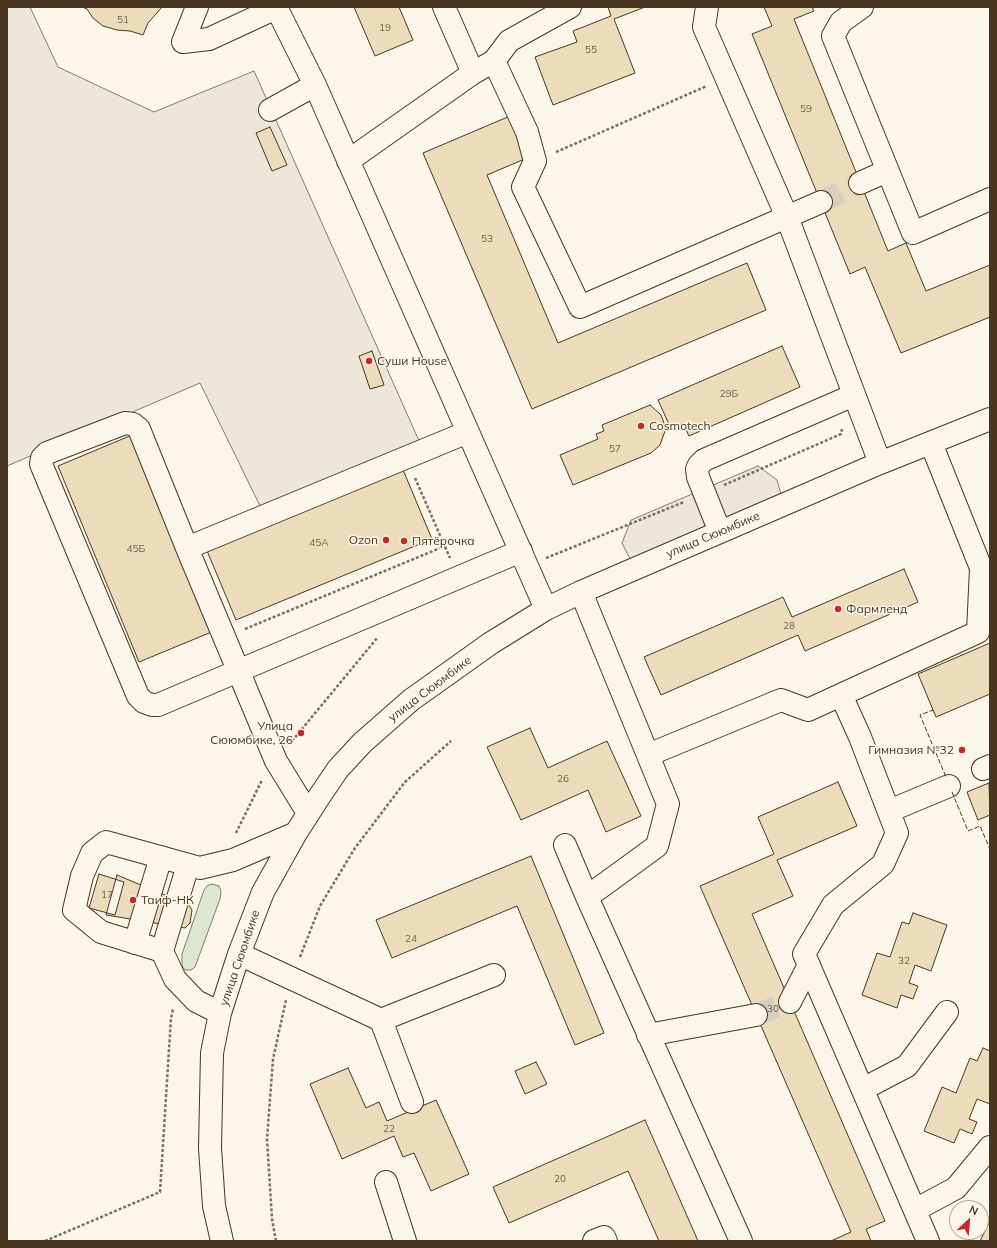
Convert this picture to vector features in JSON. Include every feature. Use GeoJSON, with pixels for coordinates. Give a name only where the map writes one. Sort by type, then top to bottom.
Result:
{"type":"FeatureCollection","features":[{"type":"Feature","properties":{"kind":"street"},"geometry":{"type":"LineString","coordinates":[[197,7],[183,42],[209,39],[276,7],[314,85],[546,609]]}},
{"type":"Feature","properties":{"kind":"street"},"geometry":{"type":"LineString","coordinates":[[444,7],[473,73]]}},
{"type":"Feature","properties":{"kind":"street"},"geometry":{"type":"LineString","coordinates":[[348,161],[473,73],[494,61],[509,41],[570,7]]}},
{"type":"Feature","properties":{"kind":"street"},"geometry":{"type":"LineString","coordinates":[[707,7],[704,27],[787,217],[880,463]]}},
{"type":"Feature","properties":{"kind":"street"},"geometry":{"type":"LineString","coordinates":[[862,7],[841,22],[833,36],[913,233],[990,199]]}},
{"type":"Feature","properties":{"kind":"street"},"geometry":{"type":"LineString","coordinates":[[494,61],[527,132],[535,161],[523,187],[580,307],[821,202]]}},
{"type":"Feature","properties":{"kind":"street"},"geometry":{"type":"LineString","coordinates":[[270,110],[314,85]]}},
{"type":"Feature","properties":{"kind":"street"},"geometry":{"type":"LineString","coordinates":[[860,183],[887,171]]}},
{"type":"Feature","properties":{"kind":"street"},"geometry":{"type":"LineString","coordinates":[[720,532],[698,477],[697,469],[704,460],[832,406],[854,395]]}},
{"type":"Feature","properties":{"kind":"street","name":"улица Сююмбике"},"geometry":{"type":"LineString","coordinates":[[222,1241],[214,1206],[210,1148],[212,1053],[220,1013],[238,954],[264,892],[308,813],[343,764],[362,743],[411,700],[491,643],[546,609],[581,592],[880,463],[990,419]]}},
{"type":"Feature","properties":{"kind":"street"},"geometry":{"type":"LineString","coordinates":[[308,813],[276,761],[238,671],[224,638],[139,430],[133,424],[125,423],[48,454],[42,458],[41,464],[138,696],[144,702],[158,705],[238,671],[459,578],[524,558]]}},
{"type":"Feature","properties":{"kind":"street"},"geometry":{"type":"LineString","coordinates":[[187,548],[468,432]]}},
{"type":"Feature","properties":{"kind":"street"},"geometry":{"type":"LineString","coordinates":[[648,755],[781,700],[808,710],[978,632],[980,568],[931,443]]}},
{"type":"Feature","properties":{"kind":"street"},"geometry":{"type":"LineString","coordinates":[[581,592],[668,804],[657,846],[588,897]]}},
{"type":"Feature","properties":{"kind":"street"},"geometry":{"type":"LineString","coordinates":[[840,696],[860,737],[897,833],[883,864],[833,905],[804,954],[928,1241]]}},
{"type":"Feature","properties":{"kind":"street"},"geometry":{"type":"LineString","coordinates":[[889,811],[949,786]]}},
{"type":"Feature","properties":{"kind":"street"},"geometry":{"type":"LineString","coordinates":[[162,951],[101,932],[74,910],[82,876],[92,853],[106,842],[194,866],[223,863],[233,860],[296,833]]}},
{"type":"Feature","properties":{"kind":"street"},"geometry":{"type":"LineString","coordinates":[[565,845],[648,1035],[741,1241]]}},
{"type":"Feature","properties":{"kind":"street"},"geometry":{"type":"LineString","coordinates":[[135,943],[161,857]]}},
{"type":"Feature","properties":{"kind":"street"},"geometry":{"type":"LineString","coordinates":[[194,866],[162,951],[175,979],[196,1001],[220,1013]]}},
{"type":"Feature","properties":{"kind":"street"},"geometry":{"type":"LineString","coordinates":[[238,954],[381,1020],[412,1102]]}},
{"type":"Feature","properties":{"kind":"street"},"geometry":{"type":"LineString","coordinates":[[790,1002],[809,965]]}},
{"type":"Feature","properties":{"kind":"street"},"geometry":{"type":"LineString","coordinates":[[381,1020],[494,975]]}},
{"type":"Feature","properties":{"kind":"street"},"geometry":{"type":"LineString","coordinates":[[863,1089],[907,1066],[947,1012]]}},
{"type":"Feature","properties":{"kind":"street"},"geometry":{"type":"LineString","coordinates":[[648,1035],[756,1015]]}},
{"type":"Feature","properties":{"kind":"street"},"geometry":{"type":"LineString","coordinates":[[915,1210],[956,1188],[990,1147]]}},
{"type":"Feature","properties":{"kind":"street"},"geometry":{"type":"LineString","coordinates":[[386,1182],[405,1241]]}},
{"type":"Feature","properties":{"kind":"street"},"geometry":{"type":"LineString","coordinates":[[594,1241],[604,1237],[606,1241]]}},
{"type":"Feature","properties":{"kind":"path"},"geometry":{"type":"LineString","coordinates":[[535,161],[726,77]]}},
{"type":"Feature","properties":{"kind":"path"},"geometry":{"type":"LineString","coordinates":[[524,558],[644,519],[841,434],[843,431],[832,406]]}},
{"type":"Feature","properties":{"kind":"path"},"geometry":{"type":"LineString","coordinates":[[406,457],[459,578]]}},
{"type":"Feature","properties":{"kind":"path"},"geometry":{"type":"LineString","coordinates":[[224,638],[445,546]]}},
{"type":"Feature","properties":{"kind":"path"},"geometry":{"type":"LineString","coordinates":[[223,863],[256,791],[276,761],[380,635]]}},
{"type":"Feature","properties":{"kind":"path"},"geometry":{"type":"LineString","coordinates":[[45,1241],[160,1192],[171,1018],[180,984]]}},
{"type":"Feature","properties":{"kind":"green space"},"geometry":{"type":"Polygon","coordinates":[[[212,884],[219,886],[221,891],[220,899],[195,967],[191,970],[185,970],[182,966],[182,954],[204,890],[207,886],[212,884]]]}},
{"type":"Feature","properties":{"kind":"shaded area"},"geometry":{"type":"Polygon","coordinates":[[[7,7],[30,7],[58,67],[154,112],[254,71],[420,443],[263,512],[200,383],[7,466],[7,7]]]}},
{"type":"Feature","properties":{"kind":"shaded area"},"geometry":{"type":"Polygon","coordinates":[[[758,466],[777,480],[781,494],[630,559],[622,543],[631,520],[758,466]]]}},
{"type":"Feature","properties":{"kind":"building"},"geometry":{"type":"Polygon","coordinates":[[[82,7],[162,7],[148,23],[143,35],[103,26],[93,18],[87,9],[82,7]]]}},
{"type":"Feature","properties":{"kind":"building"},"geometry":{"type":"Polygon","coordinates":[[[354,7],[399,7],[413,40],[375,56],[354,7]]]}},
{"type":"Feature","properties":{"kind":"building"},"geometry":{"type":"Polygon","coordinates":[[[608,7],[645,7],[614,19],[635,73],[553,105],[535,57],[577,42],[573,31],[611,16],[608,7]]]}},
{"type":"Feature","properties":{"kind":"building"},"geometry":{"type":"Polygon","coordinates":[[[764,7],[812,7],[814,11],[794,19],[888,251],[906,243],[926,291],[990,265],[990,317],[901,353],[865,267],[850,274],[752,34],[772,26],[764,7]]]}},
{"type":"Feature","properties":{"kind":"building"},"geometry":{"type":"Polygon","coordinates":[[[510,116],[527,158],[487,175],[558,343],[747,263],[766,310],[532,409],[423,153],[510,116]]]}},
{"type":"Feature","properties":{"kind":"building"},"geometry":{"type":"Polygon","coordinates":[[[270,127],[287,165],[272,171],[256,133],[270,127]]]}},
{"type":"Feature","properties":{"kind":"building"},"geometry":{"type":"Polygon","coordinates":[[[782,346],[800,387],[689,436],[683,423],[671,429],[658,400],[782,346]]]}},
{"type":"Feature","properties":{"kind":"building"},"geometry":{"type":"Polygon","coordinates":[[[372,351],[384,385],[370,389],[359,356],[372,351]]]}},
{"type":"Feature","properties":{"kind":"building"},"geometry":{"type":"Polygon","coordinates":[[[650,405],[661,415],[664,423],[665,431],[660,445],[651,453],[573,485],[560,455],[598,439],[596,434],[604,431],[602,425],[650,405]]]}},
{"type":"Feature","properties":{"kind":"building"},"geometry":{"type":"Polygon","coordinates":[[[132,435],[214,631],[139,662],[58,466],[132,435]]]}},
{"type":"Feature","properties":{"kind":"building"},"geometry":{"type":"Polygon","coordinates":[[[401,465],[432,539],[236,620],[205,546],[401,465]]]}},
{"type":"Feature","properties":{"kind":"building"},"geometry":{"type":"Polygon","coordinates":[[[904,569],[918,602],[805,651],[798,635],[661,695],[644,657],[783,597],[792,617],[904,569]]]}},
{"type":"Feature","properties":{"kind":"building"},"geometry":{"type":"Polygon","coordinates":[[[990,643],[990,694],[936,717],[918,674],[990,643]]]}},
{"type":"Feature","properties":{"kind":"building"},"geometry":{"type":"Polygon","coordinates":[[[530,728],[548,768],[607,741],[641,816],[606,832],[588,790],[521,820],[487,747],[530,728]]]}},
{"type":"Feature","properties":{"kind":"building"},"geometry":{"type":"Polygon","coordinates":[[[838,782],[857,826],[777,860],[793,896],[752,914],[885,1221],[866,1229],[871,1241],[831,1241],[851,1232],[700,886],[774,854],[758,817],[838,782]]]}},
{"type":"Feature","properties":{"kind":"building"},"geometry":{"type":"Polygon","coordinates":[[[989,783],[990,815],[978,820],[967,792],[989,783]]]}},
{"type":"Feature","properties":{"kind":"building"},"geometry":{"type":"Polygon","coordinates":[[[531,856],[604,1033],[575,1045],[517,906],[392,958],[376,920],[531,856]]]}},
{"type":"Feature","properties":{"kind":"building"},"geometry":{"type":"Polygon","coordinates":[[[99,874],[124,882],[115,915],[89,908],[99,874]]]}},
{"type":"Feature","properties":{"kind":"building"},"geometry":{"type":"Polygon","coordinates":[[[117,875],[189,905],[192,910],[190,923],[185,928],[106,915],[117,875]]]}},
{"type":"Feature","properties":{"kind":"building"},"geometry":{"type":"Polygon","coordinates":[[[913,913],[947,925],[931,971],[915,965],[909,983],[918,986],[913,999],[901,995],[897,1008],[862,995],[877,953],[890,957],[902,922],[909,924],[913,913]]]}},
{"type":"Feature","properties":{"kind":"building"},"geometry":{"type":"Polygon","coordinates":[[[983,1048],[990,1051],[990,1104],[977,1099],[969,1119],[977,1122],[972,1134],[960,1129],[954,1143],[924,1131],[942,1087],[956,1093],[970,1058],[977,1061],[983,1048]]]}},
{"type":"Feature","properties":{"kind":"building"},"geometry":{"type":"Polygon","coordinates":[[[536,1062],[547,1084],[525,1094],[515,1071],[536,1062]]]}},
{"type":"Feature","properties":{"kind":"building"},"geometry":{"type":"Polygon","coordinates":[[[348,1068],[366,1108],[379,1102],[387,1121],[436,1100],[469,1174],[431,1191],[414,1153],[403,1157],[394,1136],[342,1159],[310,1084],[348,1068]]]}},
{"type":"Feature","properties":{"kind":"building"},"geometry":{"type":"Polygon","coordinates":[[[645,1120],[698,1241],[659,1241],[628,1171],[509,1223],[493,1187],[645,1120]]]}},
{"type":"Feature","properties":{"kind":"building"},"geometry":{"type":"Polygon","coordinates":[[[990,1221],[990,1241],[980,1241],[989,1240],[990,1221]]]}},
{"type":"Feature","properties":{"kind":"tunnel"},"geometry":{"type":"LineString","coordinates":[[821,202],[860,183]]}},
{"type":"Feature","properties":{"kind":"tunnel"},"geometry":{"type":"LineString","coordinates":[[756,1015],[790,1002]]}},
{"type":"Feature","properties":{"kind":"fence"},"geometry":{"type":"LineString","coordinates":[[932,709],[933,710],[920,715],[946,777]]}},
{"type":"Feature","properties":{"kind":"fence"},"geometry":{"type":"LineString","coordinates":[[952,792],[968,831],[980,826],[990,849]]}},
{"type":"Feature","properties":{"kind":"place","name":"Суши House"},"geometry":{"type":"Point","coordinates":[369,361]}},
{"type":"Feature","properties":{"kind":"place","name":"Cosmotech"},"geometry":{"type":"Point","coordinates":[641,426]}},
{"type":"Feature","properties":{"kind":"place","name":"Ozon"},"geometry":{"type":"Point","coordinates":[386,540]}},
{"type":"Feature","properties":{"kind":"place","name":"Пятёрочка"},"geometry":{"type":"Point","coordinates":[404,541]}},
{"type":"Feature","properties":{"kind":"place","name":"Фармленд"},"geometry":{"type":"Point","coordinates":[838,609]}},
{"type":"Feature","properties":{"kind":"place","name":"Улица Сююмбике, 26"},"geometry":{"type":"Point","coordinates":[301,733]}},
{"type":"Feature","properties":{"kind":"place","name":"Гимназия №32"},"geometry":{"type":"Point","coordinates":[962,750]}},
{"type":"Feature","properties":{"kind":"place","name":"Таиф-НК"},"geometry":{"type":"Point","coordinates":[133,900]}}]}
